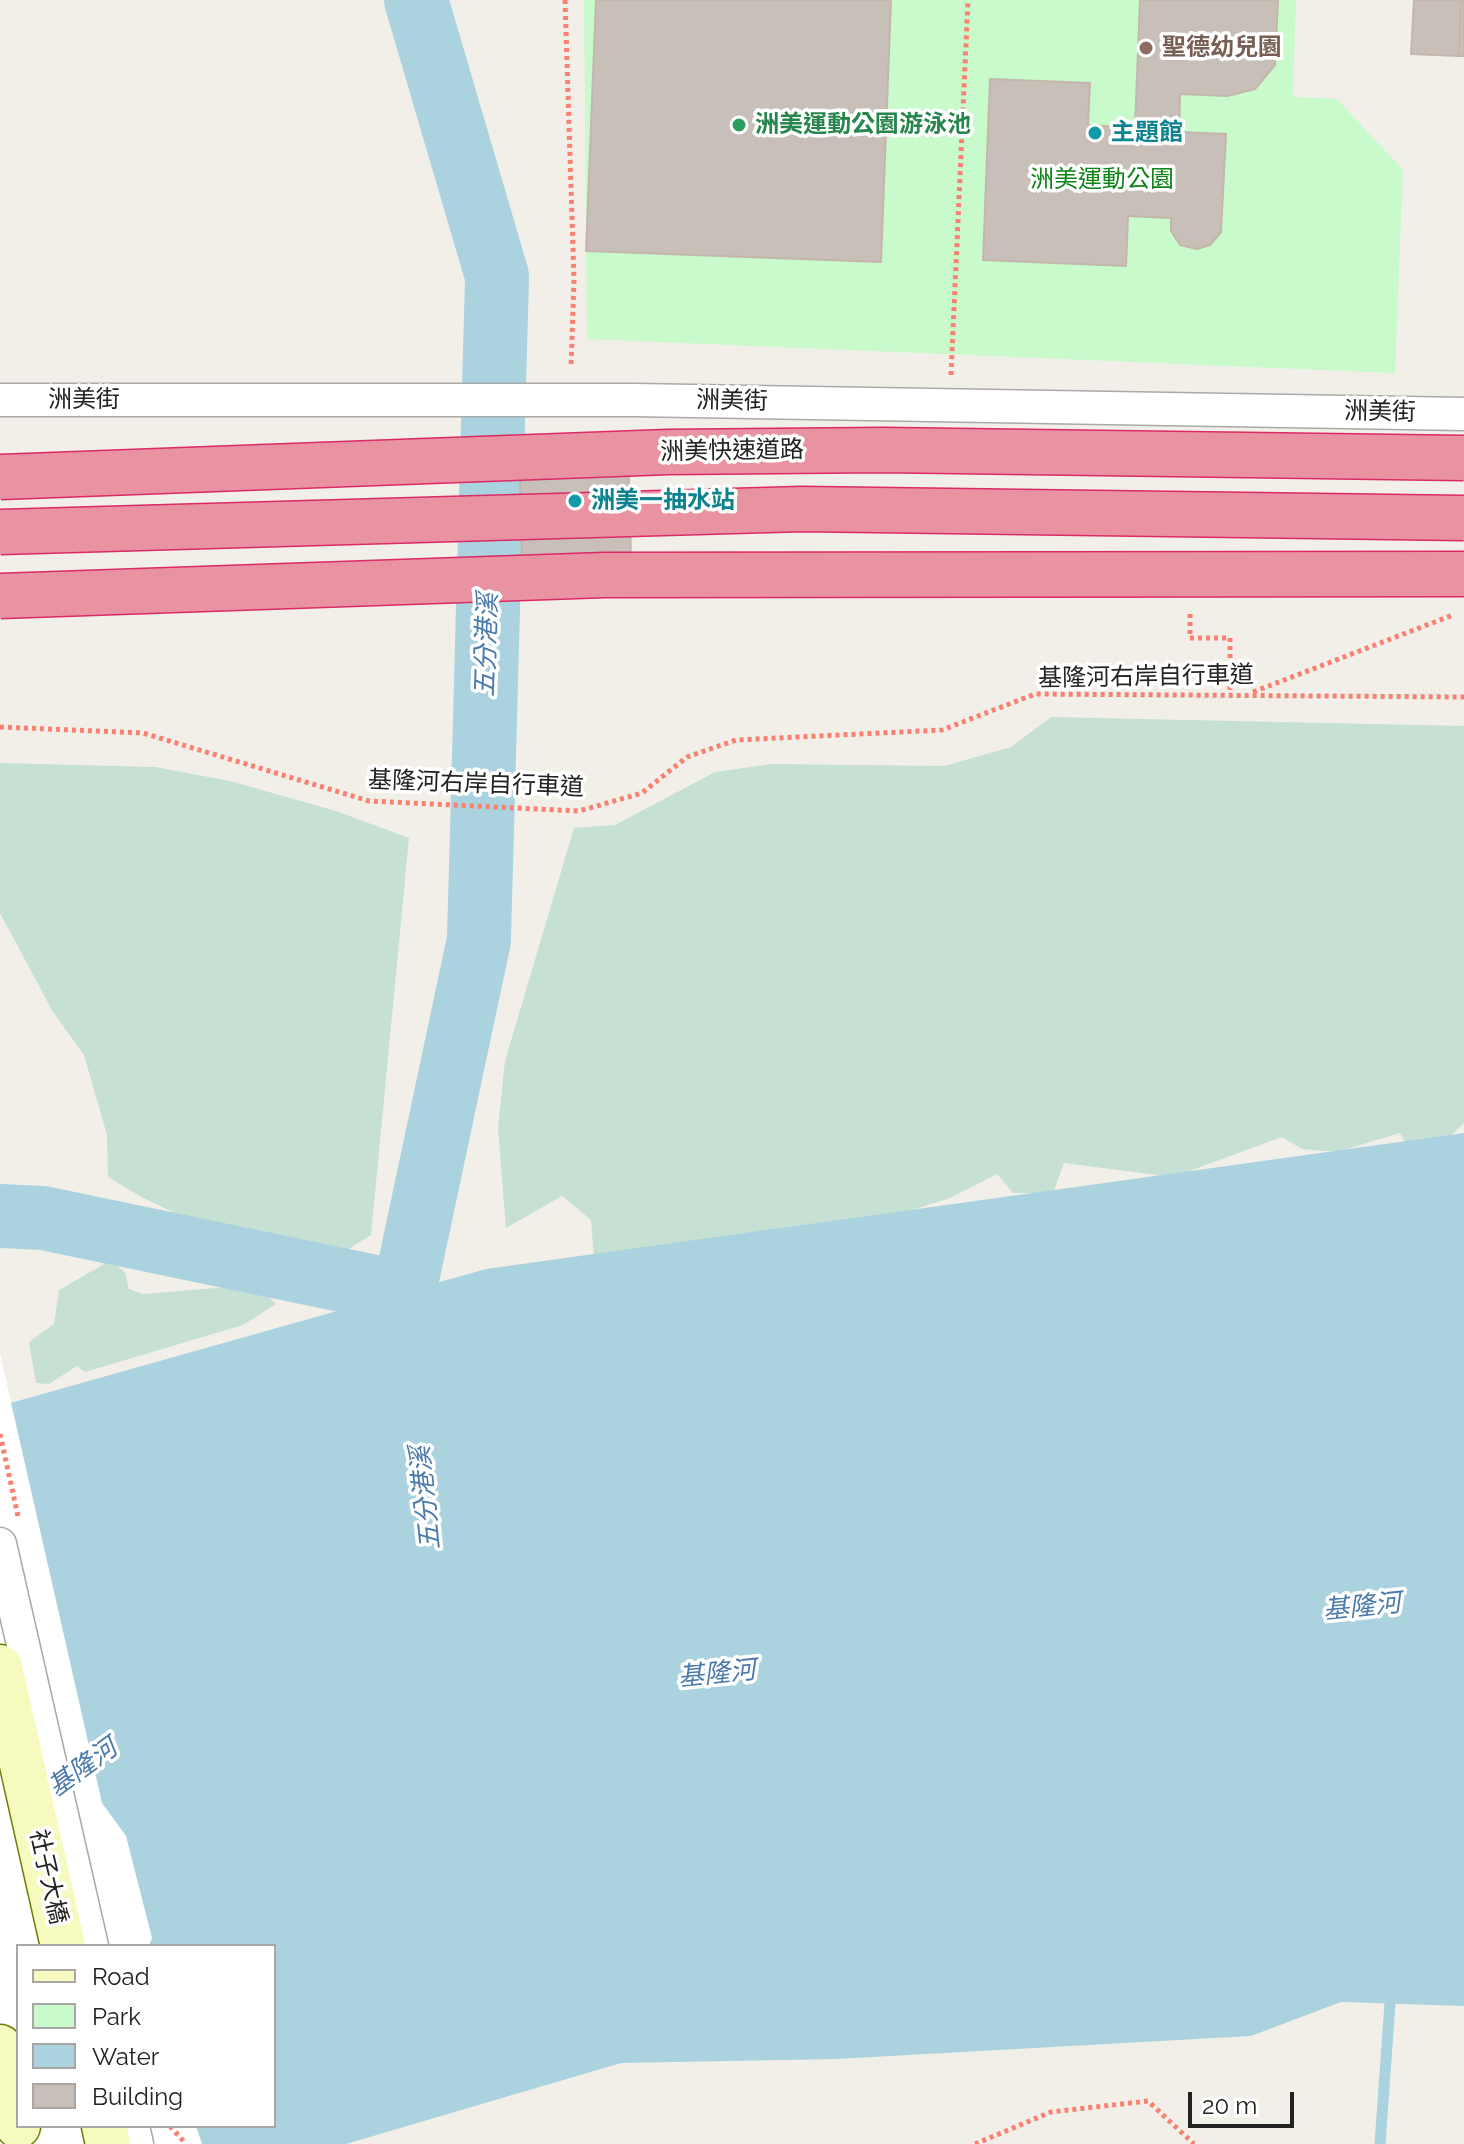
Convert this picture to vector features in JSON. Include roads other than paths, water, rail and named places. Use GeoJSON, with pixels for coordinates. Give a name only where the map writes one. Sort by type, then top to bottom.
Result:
{"type":"FeatureCollection","features":[{"type":"Feature","properties":{"kind":"highway","name":"洲美快速道路"},"geometry":{"type":"LineString","coordinates":[[0,477],[668,452],[1004,451],[1464,458]]}},
{"type":"Feature","properties":{"kind":"highway"},"geometry":{"type":"LineString","coordinates":[[0,532],[802,509],[1464,518]]}},
{"type":"Feature","properties":{"kind":"highway"},"geometry":{"type":"LineString","coordinates":[[0,596],[605,575],[1464,574]]}},
{"type":"Feature","properties":{"kind":"street","name":"洲美街"},"geometry":{"type":"LineString","coordinates":[[0,400],[950,404],[1464,414]]}},
{"type":"Feature","properties":{"kind":"street"},"geometry":{"type":"LineString","coordinates":[[0,1544],[92,1944]]}},
{"type":"Feature","properties":{"kind":"street","name":"社子大橋"},"geometry":{"type":"LineString","coordinates":[[0,1667],[63,1944]]}},
{"type":"Feature","properties":{"kind":"street"},"geometry":{"type":"LineString","coordinates":[[0,2047],[16,2117]]}},
{"type":"Feature","properties":{"kind":"water","name":"基隆河"},"geometry":{"type":"Polygon","coordinates":[[[1464,1133],[1464,2006],[1341,2002],[1251,2036],[837,2059],[621,2063],[346,2144],[0,2144],[0,1406],[486,1269],[1464,1133]]]}},
{"type":"Feature","properties":{"kind":"waterway","name":"五分港溪"},"geometry":{"type":"LineString","coordinates":[[413,1381],[404,1293],[479,940],[497,276],[416,0]]}},
{"type":"Feature","properties":{"kind":"waterway","name":"五分港溪"},"geometry":{"type":"LineString","coordinates":[[0,1216],[43,1218],[404,1293]]}},
{"type":"Feature","properties":{"kind":"waterway"},"geometry":{"type":"LineString","coordinates":[[1380,2144],[1391,1989]]}},
{"type":"Feature","properties":{"kind":"place","name":"聖德幼兒園"},"geometry":{"type":"Point","coordinates":[1146,48]}},
{"type":"Feature","properties":{"kind":"place","name":"洲美運動公園游泳池"},"geometry":{"type":"Point","coordinates":[739,125]}},
{"type":"Feature","properties":{"kind":"place","name":"主題館"},"geometry":{"type":"Point","coordinates":[1095,133]}},
{"type":"Feature","properties":{"kind":"place","name":"洲美一抽水站"},"geometry":{"type":"Point","coordinates":[575,501]}},
{"type":"Feature","properties":{"kind":"park label","name":"洲美運動公園"},"geometry":{"type":"Point","coordinates":[1102,180]}}]}
